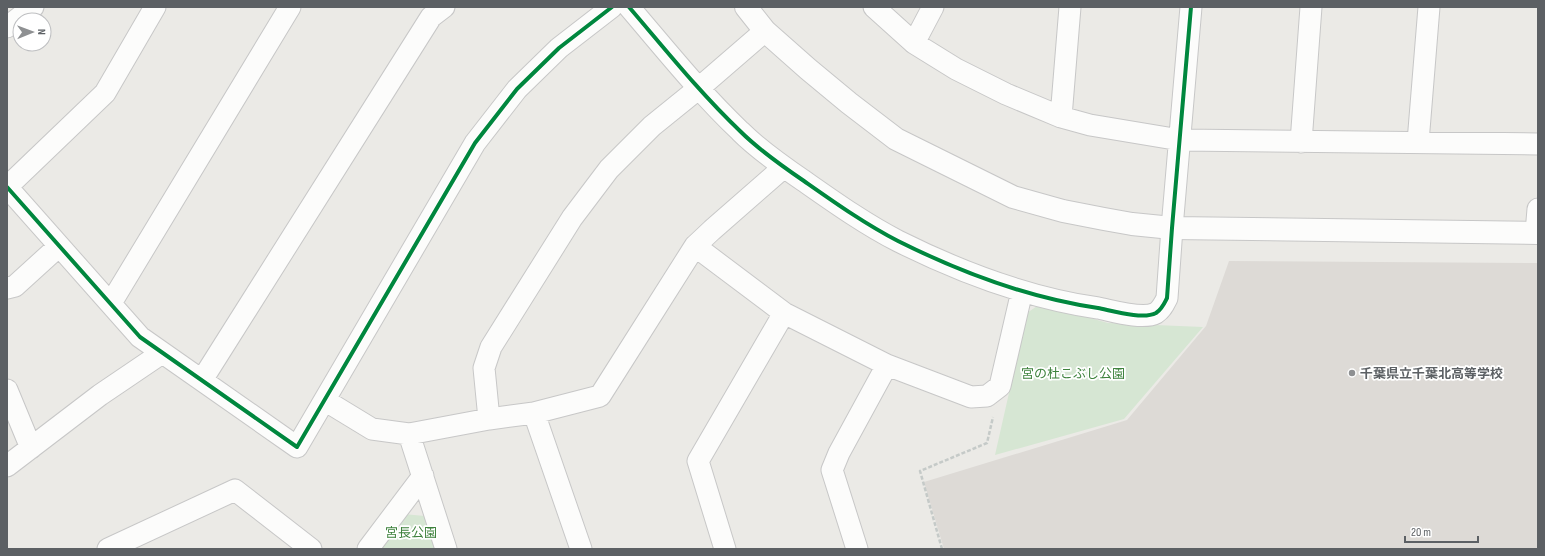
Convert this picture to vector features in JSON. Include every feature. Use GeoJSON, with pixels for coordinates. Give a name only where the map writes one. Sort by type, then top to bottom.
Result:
{"type":"FeatureCollection","features":[{"type":"Feature","properties":{"kind":"street"},"geometry":{"type":"LineString","coordinates":[[7,27],[33,7]]}},
{"type":"Feature","properties":{"kind":"street"},"geometry":{"type":"LineString","coordinates":[[155,7],[105,93],[7,187],[112,303],[140,337],[297,447],[326,401],[475,143],[517,89],[559,48],[612,7]]}},
{"type":"Feature","properties":{"kind":"street"},"geometry":{"type":"LineString","coordinates":[[112,303],[290,7]]}},
{"type":"Feature","properties":{"kind":"street"},"geometry":{"type":"LineString","coordinates":[[202,380],[431,17],[444,7]]}},
{"type":"Feature","properties":{"kind":"street"},"geometry":{"type":"LineString","coordinates":[[629,7],[699,88],[741,132],[784,167],[837,204],[897,240],[958,268],[1022,291],[1084,306],[1144,316],[1155,314],[1163,308],[1167,298],[1191,7]]}},
{"type":"Feature","properties":{"kind":"street"},"geometry":{"type":"LineString","coordinates":[[746,7],[765,31],[843,98],[896,139],[1013,197],[1063,211],[1132,224],[1172,228],[1537,233],[1538,209]]}},
{"type":"Feature","properties":{"kind":"street"},"geometry":{"type":"LineString","coordinates":[[874,7],[914,43],[956,69],[1000,91],[1060,117],[1090,125],[1180,140],[1538,144]]}},
{"type":"Feature","properties":{"kind":"street"},"geometry":{"type":"LineString","coordinates":[[914,43],[933,7]]}},
{"type":"Feature","properties":{"kind":"street"},"geometry":{"type":"LineString","coordinates":[[1060,117],[1070,7]]}},
{"type":"Feature","properties":{"kind":"street"},"geometry":{"type":"LineString","coordinates":[[1301,142],[1311,7]]}},
{"type":"Feature","properties":{"kind":"street"},"geometry":{"type":"LineString","coordinates":[[1418,142],[1429,7]]}},
{"type":"Feature","properties":{"kind":"street"},"geometry":{"type":"LineString","coordinates":[[488,419],[484,368],[491,347],[572,218],[609,169],[652,126],[765,31]]}},
{"type":"Feature","properties":{"kind":"street"},"geometry":{"type":"LineString","coordinates":[[326,401],[372,429],[409,434],[488,419],[534,413],[600,396],[695,246],[784,167]]}},
{"type":"Feature","properties":{"kind":"street"},"geometry":{"type":"LineString","coordinates":[[7,288],[16,286],[59,246]]}},
{"type":"Feature","properties":{"kind":"street"},"geometry":{"type":"LineString","coordinates":[[695,246],[784,313],[887,365],[971,397],[987,396],[1000,386],[1022,291]]}},
{"type":"Feature","properties":{"kind":"street"},"geometry":{"type":"LineString","coordinates":[[725,549],[698,462],[784,313]]}},
{"type":"Feature","properties":{"kind":"street"},"geometry":{"type":"LineString","coordinates":[[7,466],[100,395],[162,352]]}},
{"type":"Feature","properties":{"kind":"street"},"geometry":{"type":"LineString","coordinates":[[857,549],[832,470],[839,453],[887,365]]}},
{"type":"Feature","properties":{"kind":"street"},"geometry":{"type":"LineString","coordinates":[[7,390],[31,448]]}},
{"type":"Feature","properties":{"kind":"street"},"geometry":{"type":"LineString","coordinates":[[534,413],[582,549]]}},
{"type":"Feature","properties":{"kind":"street"},"geometry":{"type":"LineString","coordinates":[[409,434],[446,549]]}},
{"type":"Feature","properties":{"kind":"street"},"geometry":{"type":"LineString","coordinates":[[368,549],[423,476]]}},
{"type":"Feature","properties":{"kind":"street"},"geometry":{"type":"LineString","coordinates":[[108,549],[235,490],[311,549]]}},
{"type":"Feature","properties":{"kind":"path"},"geometry":{"type":"LineString","coordinates":[[942,549],[920,471],[987,443],[1000,386]]}},
{"type":"Feature","properties":{"kind":"shaded area","name":"千葉県立千葉北高等学校"},"geometry":{"type":"Polygon","coordinates":[[[1229,261],[1538,263],[1538,549],[944,549],[924,482],[1127,420],[1206,326],[1229,261]]]}},
{"type":"Feature","properties":{"kind":"green space","name":"宮の杜こぶし公園"},"geometry":{"type":"Polygon","coordinates":[[[1040,304],[1108,323],[1203,327],[1124,419],[995,455],[1027,313],[1040,304]]]}},
{"type":"Feature","properties":{"kind":"green space","name":"宮長公園"},"geometry":{"type":"Polygon","coordinates":[[[403,514],[425,516],[437,549],[377,549],[403,514]]]}},
{"type":"Feature","properties":{"kind":"cycle path"},"geometry":{"type":"LineString","coordinates":[[7,187],[140,337],[297,447],[475,143],[517,89],[559,48],[612,7]]}},
{"type":"Feature","properties":{"kind":"cycle path"},"geometry":{"type":"LineString","coordinates":[[629,7],[669,55],[747,138],[787,170],[838,205],[874,227],[898,241],[946,263],[1021,291],[1072,304],[1144,316],[1156,313],[1163,306],[1167,298],[1191,7]]}},
{"type":"Feature","properties":{"kind":"place","name":"千葉県立千葉北高等学校"},"geometry":{"type":"Point","coordinates":[1352,373]}}]}
